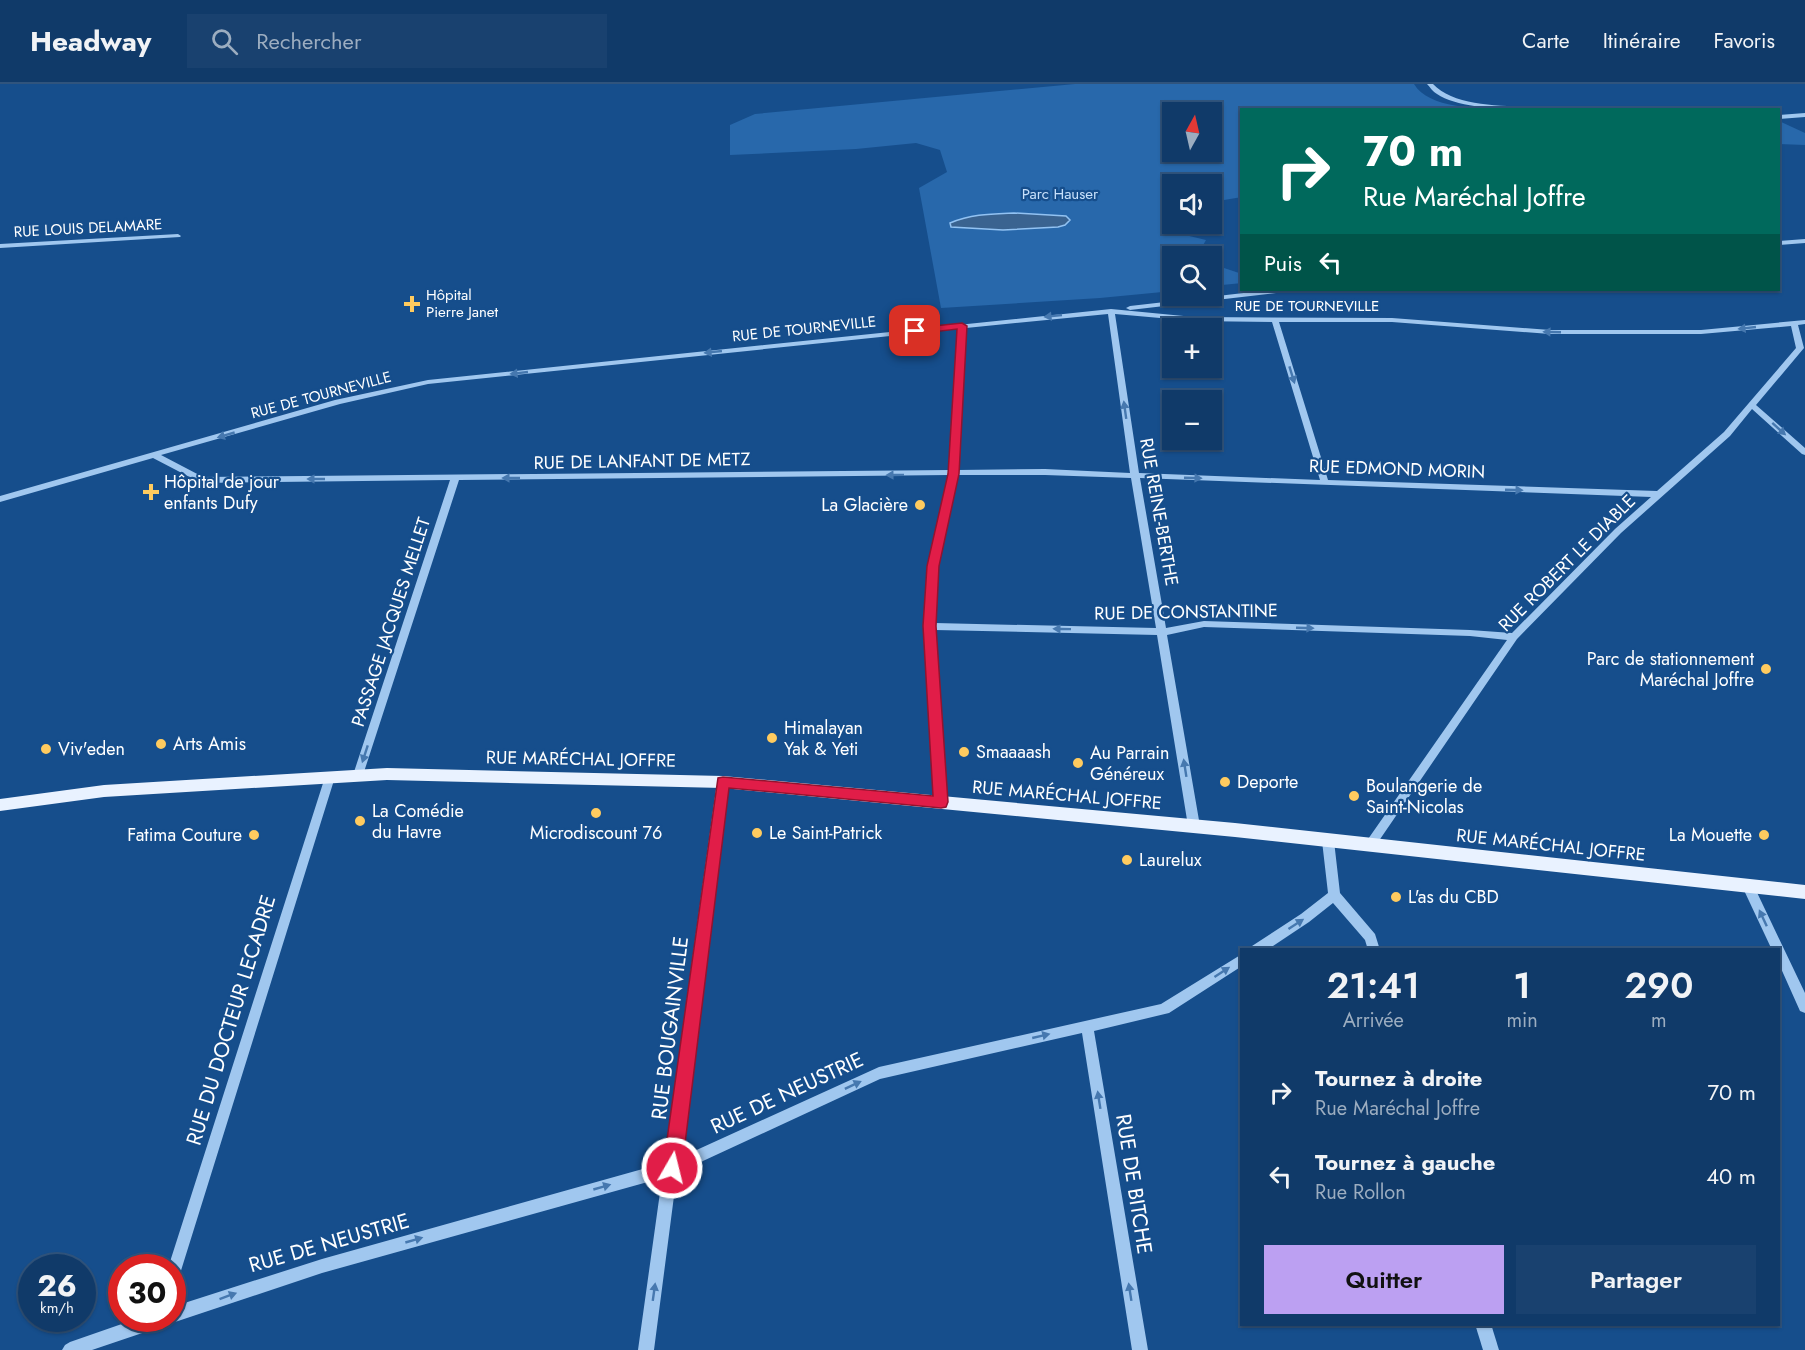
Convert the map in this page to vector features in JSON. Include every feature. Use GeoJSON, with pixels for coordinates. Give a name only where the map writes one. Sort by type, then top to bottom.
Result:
{"type":"FeatureCollection","features":[{"type":"Feature","properties":{"kind":"main road","name":"RUE MARÉCHAL JOFFRE"},"geometry":{"type":"LineString","coordinates":[[0,806],[104,791],[358,775],[723,782],[1194,826],[1805,892]]}},
{"type":"Feature","properties":{"kind":"street"},"geometry":{"type":"LineString","coordinates":[[1430,84],[1433,91],[1466,102],[1546,108]]}},
{"type":"Feature","properties":{"kind":"street"},"geometry":{"type":"LineString","coordinates":[[1780,117],[1805,116]]}},
{"type":"Feature","properties":{"kind":"street","name":"RUE LOUIS DELAMARE"},"geometry":{"type":"LineString","coordinates":[[0,246],[178,236]]}},
{"type":"Feature","properties":{"kind":"street"},"geometry":{"type":"LineString","coordinates":[[1780,243],[1805,241]]}},
{"type":"Feature","properties":{"kind":"street"},"geometry":{"type":"LineString","coordinates":[[1111,310],[1275,291]]}},
{"type":"Feature","properties":{"kind":"street","name":"RUE DE TOURNEVILLE"},"geometry":{"type":"LineString","coordinates":[[0,499],[338,402],[428,382],[1111,310],[1194,319],[1392,320],[1550,332],[1701,332],[1805,322]]}},
{"type":"Feature","properties":{"kind":"street","name":"RUE REINE-BERTHE"},"geometry":{"type":"LineString","coordinates":[[1111,310],[1135,475],[1194,826]]}},
{"type":"Feature","properties":{"kind":"street"},"geometry":{"type":"LineString","coordinates":[[1275,319],[1324,483]]}},
{"type":"Feature","properties":{"kind":"street"},"geometry":{"type":"LineString","coordinates":[[1794,323],[1805,330]]}},
{"type":"Feature","properties":{"kind":"street","name":"RUE ROBERT LE DIABLE"},"geometry":{"type":"LineString","coordinates":[[1370,845],[1514,637],[1590,558],[1727,434],[1753,406],[1800,348],[1794,323]]}},
{"type":"Feature","properties":{"kind":"street"},"geometry":{"type":"LineString","coordinates":[[941,802],[930,626],[933,566],[954,474],[962,326]]}},
{"type":"Feature","properties":{"kind":"street"},"geometry":{"type":"LineString","coordinates":[[1753,406],[1805,452]]}},
{"type":"Feature","properties":{"kind":"street","name":"RUE DE LANFANT DE METZ"},"geometry":{"type":"LineString","coordinates":[[156,456],[201,480],[1045,472],[1135,475]]}},
{"type":"Feature","properties":{"kind":"street","name":"RUE EDMOND MORIN"},"geometry":{"type":"LineString","coordinates":[[1135,475],[1659,494]]}},
{"type":"Feature","properties":{"kind":"street","name":"PASSAGE JACQUES MELLET"},"geometry":{"type":"LineString","coordinates":[[358,775],[455,478]]}},
{"type":"Feature","properties":{"kind":"street","name":"RUE DE CONSTANTINE"},"geometry":{"type":"LineString","coordinates":[[930,626],[1163,632],[1204,624],[1470,633],[1514,637]]}},
{"type":"Feature","properties":{"kind":"street","name":"RUE DU DOCTEUR LECADRE"},"geometry":{"type":"LineString","coordinates":[[179,1254],[330,777]]}},
{"type":"Feature","properties":{"kind":"street","name":"RUE BOUGAINVILLE"},"geometry":{"type":"LineString","coordinates":[[646,1350],[723,782]]}},
{"type":"Feature","properties":{"kind":"street"},"geometry":{"type":"LineString","coordinates":[[1328,840],[1334,895],[1371,938],[1374,948]]}},
{"type":"Feature","properties":{"kind":"street"},"geometry":{"type":"LineString","coordinates":[[1749,886],[1778,948]]}},
{"type":"Feature","properties":{"kind":"street"},"geometry":{"type":"LineString","coordinates":[[1259,948],[1305,918],[1334,895]]}},
{"type":"Feature","properties":{"kind":"street"},"geometry":{"type":"LineString","coordinates":[[1780,952],[1805,1007]]}},
{"type":"Feature","properties":{"kind":"street","name":"RUE DE NEUSTRIE"},"geometry":{"type":"LineString","coordinates":[[186,1310],[322,1266],[672,1168],[879,1073],[1164,1009],[1240,960]]}},
{"type":"Feature","properties":{"kind":"street","name":"RUE DE BITCHE"},"geometry":{"type":"LineString","coordinates":[[1087,1025],[1140,1350]]}},
{"type":"Feature","properties":{"kind":"street"},"geometry":{"type":"LineString","coordinates":[[1484,1326],[1491,1350]]}},
{"type":"Feature","properties":{"kind":"street","name":"RUE DE NEUSTRIE"},"geometry":{"type":"LineString","coordinates":[[70,1350],[122,1332]]}},
{"type":"Feature","properties":{"kind":"green space","name":"Parc Hauser"},"geometry":{"type":"Polygon","coordinates":[[[1075,84],[1414,84],[1421,92],[1442,103],[1486,108],[1240,108],[1240,197],[1222,200],[1222,174],[1162,174],[1162,234],[1181,234],[1206,240],[1203,246],[1162,246],[1162,292],[941,308],[919,188],[947,172],[940,150],[916,143],[856,149],[730,155],[730,125],[755,114],[1075,84]]]}},
{"type":"Feature","properties":{"kind":"green space"},"geometry":{"type":"Polygon","coordinates":[[[1780,121],[1805,133],[1805,145],[1780,144],[1780,121]]]}},
{"type":"Feature","properties":{"kind":"green space"},"geometry":{"type":"Polygon","coordinates":[[[1222,267],[1240,273],[1240,283],[1222,285],[1222,267]]]}},
{"type":"Feature","properties":{"kind":"shaded area"},"geometry":{"type":"Polygon","coordinates":[[[1014,213],[1066,216],[1070,220],[1058,227],[1003,230],[951,227],[950,223],[974,216],[1014,213]]]}},
{"type":"Feature","properties":{"kind":"place","name":"Hôpital Pierre Janet"},"geometry":{"type":"Point","coordinates":[412,304]}},
{"type":"Feature","properties":{"kind":"place","name":"Hôpital de jour enfants Dufy"},"geometry":{"type":"Point","coordinates":[151,492]}},
{"type":"Feature","properties":{"kind":"place","name":"La Glacière"},"geometry":{"type":"Point","coordinates":[920,505]}},
{"type":"Feature","properties":{"kind":"place","name":"Parc de stationnement Maréchal Joffre"},"geometry":{"type":"Point","coordinates":[1766,669]}},
{"type":"Feature","properties":{"kind":"place","name":"Himalayan Yak & Yeti"},"geometry":{"type":"Point","coordinates":[772,738]}},
{"type":"Feature","properties":{"kind":"place","name":"Arts Amis"},"geometry":{"type":"Point","coordinates":[161,744]}},
{"type":"Feature","properties":{"kind":"place","name":"Viv'eden"},"geometry":{"type":"Point","coordinates":[46,749]}},
{"type":"Feature","properties":{"kind":"place","name":"Smaaaash"},"geometry":{"type":"Point","coordinates":[964,752]}},
{"type":"Feature","properties":{"kind":"place","name":"Au Parrain Généreux"},"geometry":{"type":"Point","coordinates":[1078,763]}},
{"type":"Feature","properties":{"kind":"place","name":"Deporte"},"geometry":{"type":"Point","coordinates":[1225,782]}},
{"type":"Feature","properties":{"kind":"place","name":"Boulangerie de Saint-Nicolas"},"geometry":{"type":"Point","coordinates":[1354,796]}},
{"type":"Feature","properties":{"kind":"place","name":"Microdiscount 76"},"geometry":{"type":"Point","coordinates":[596,813]}},
{"type":"Feature","properties":{"kind":"place","name":"La Comédie du Havre"},"geometry":{"type":"Point","coordinates":[360,821]}},
{"type":"Feature","properties":{"kind":"place","name":"Le Saint-Patrick"},"geometry":{"type":"Point","coordinates":[757,833]}},
{"type":"Feature","properties":{"kind":"place","name":"Fatima Couture"},"geometry":{"type":"Point","coordinates":[254,835]}},
{"type":"Feature","properties":{"kind":"place","name":"La Mouette"},"geometry":{"type":"Point","coordinates":[1764,835]}},
{"type":"Feature","properties":{"kind":"place","name":"Laurelux"},"geometry":{"type":"Point","coordinates":[1127,860]}},
{"type":"Feature","properties":{"kind":"place","name":"L'as du CBD"},"geometry":{"type":"Point","coordinates":[1396,897]}},
{"type":"Feature","properties":{"kind":"route"},"geometry":{"type":"LineString","coordinates":[[672,1168],[723,782],[941,802],[930,626],[933,566],[954,474],[962,326],[915,331]]}}]}
